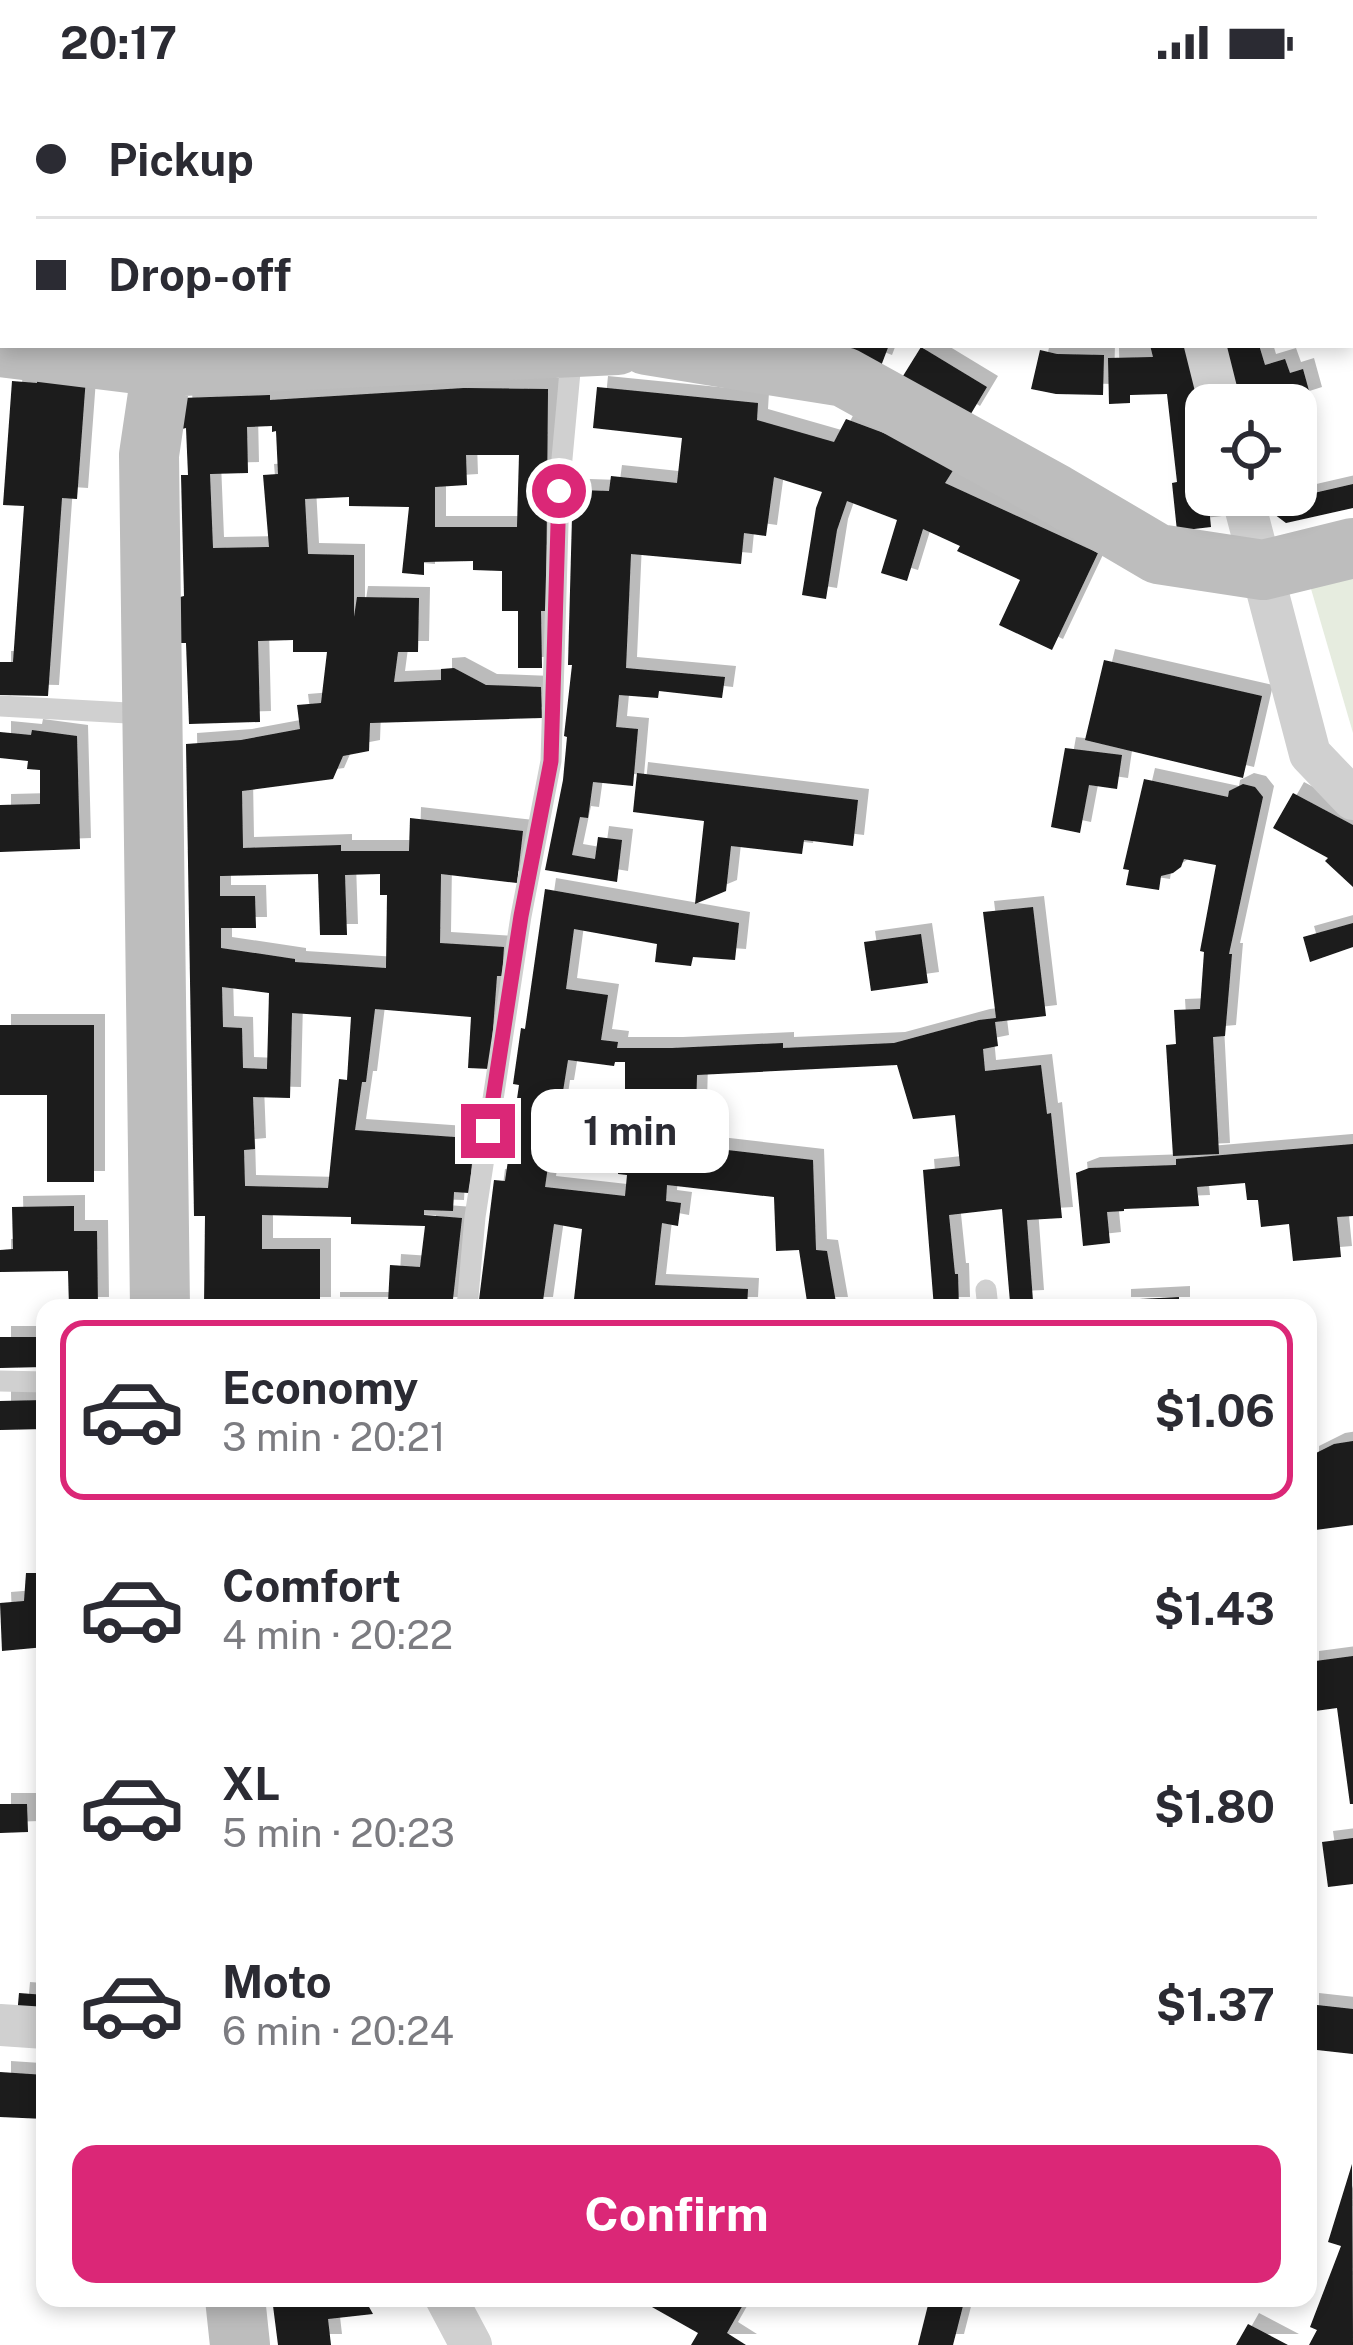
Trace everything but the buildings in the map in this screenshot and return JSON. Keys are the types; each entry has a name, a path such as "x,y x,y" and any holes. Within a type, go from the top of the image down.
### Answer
{"street":[{"path":"18,348 159,356 525,348"},
{"path":"665,348 844,377 1158,554 1262,570 1353,548"},
{"path":"1206,348 1215,384"},
{"path":"159,356 149,455 160,1299"},
{"path":"1248,516 1310,754 1353,799"},
{"path":"0,2026 36,2028"},
{"path":"236,2307 240,2345"},
{"path":"451,2307 471,2345"}],"lane":[{"path":"467,1299 521,916 551,761 559,491 571,348"},
{"path":"0,706 152,714"},
{"path":"0,1381 36,1382"}],"shaded area":[{"path":"1353,575 1353,733 1309,582"}],"route":[{"path":"488,1131 551,761 559,491"}]}
